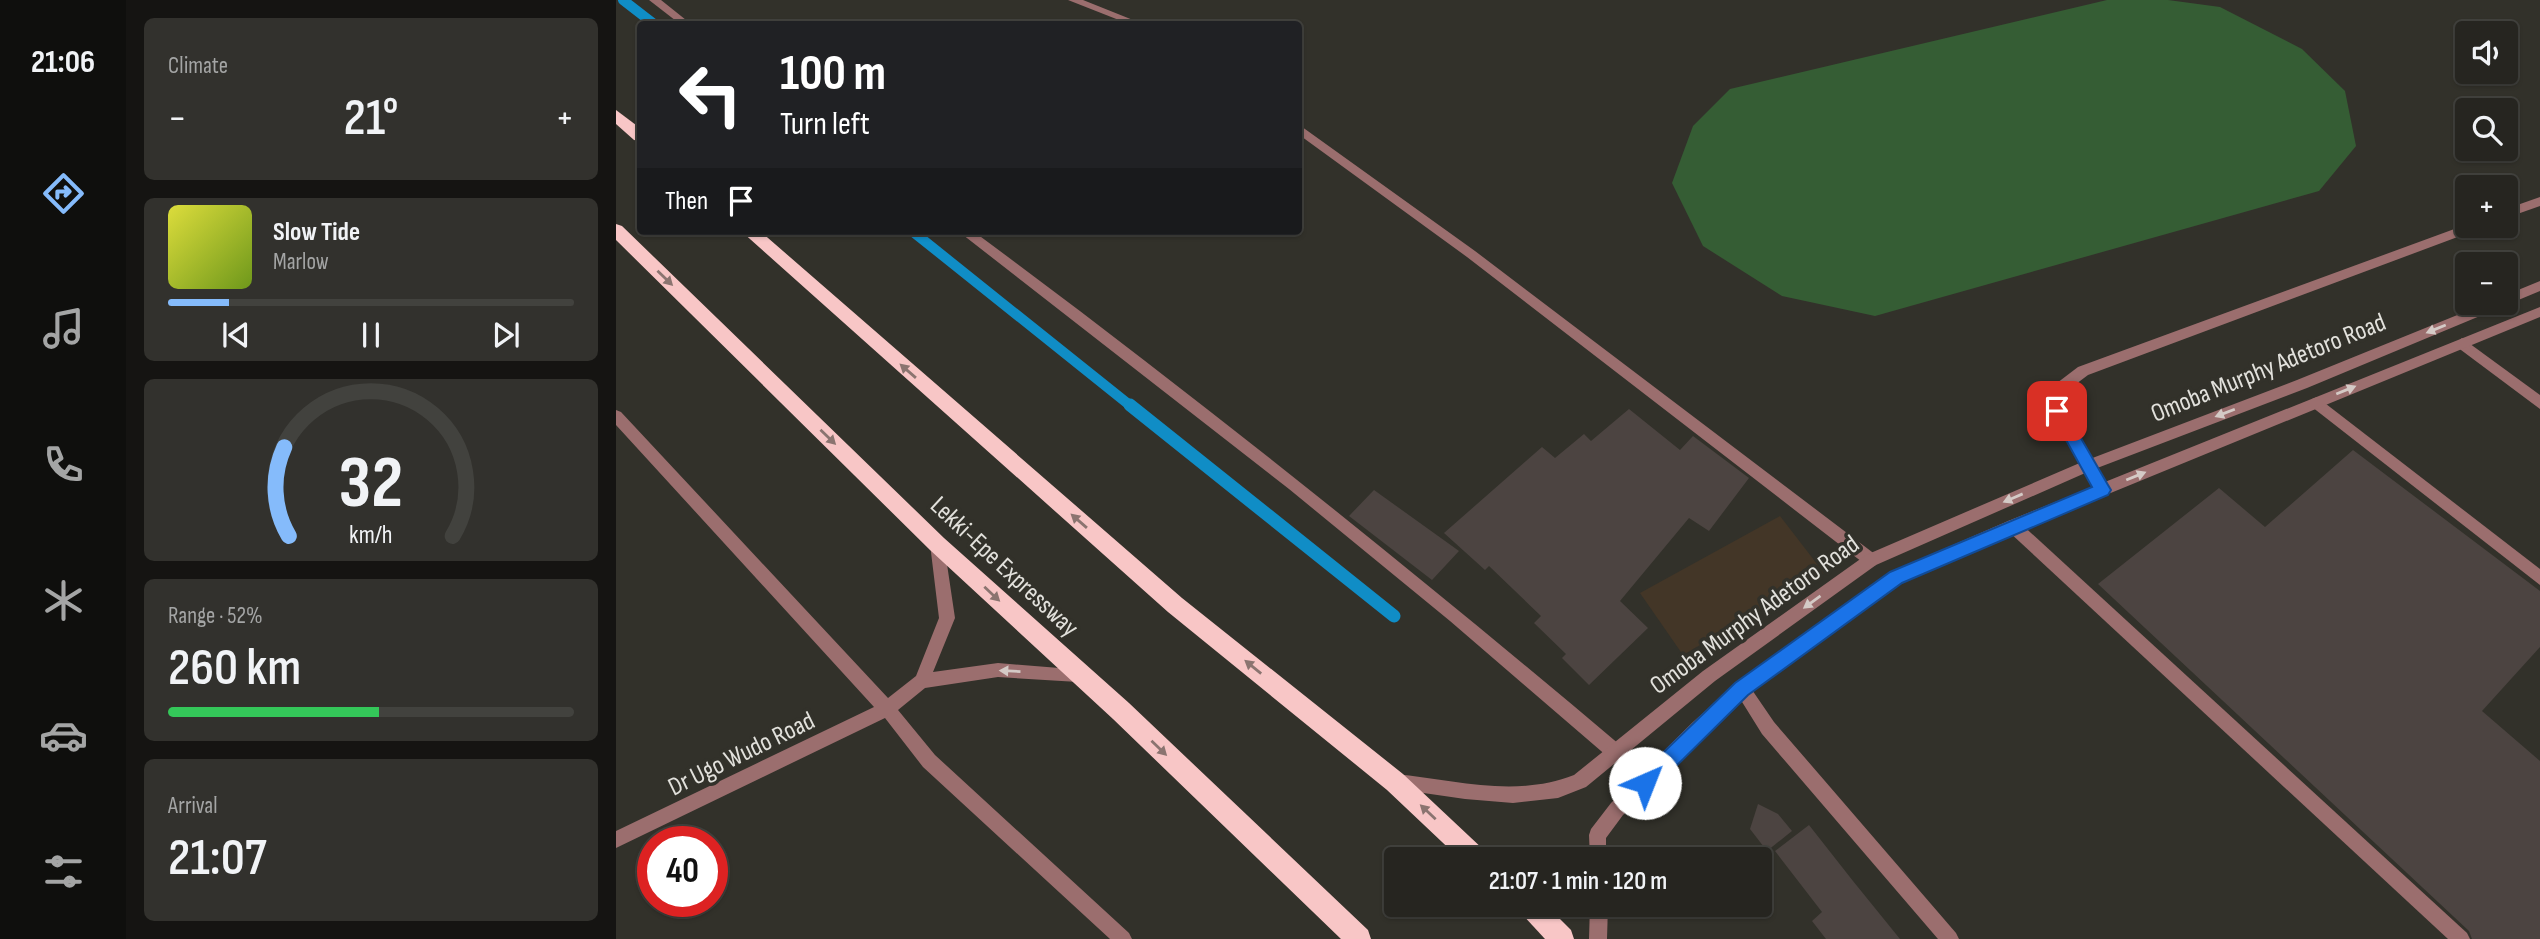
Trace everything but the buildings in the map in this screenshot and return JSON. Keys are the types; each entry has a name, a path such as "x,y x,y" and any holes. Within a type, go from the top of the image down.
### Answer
{"highway":[{"path":"616,115 637,133"},
{"name":"Lekki-Epe Expressway","path":"616,230 937,544 1078,675 1121,711 1359,939"},
{"path":"753,235 1175,605 1395,782 1464,847"},
{"path":"1541,917 1562,939"}],"street":[{"path":"654,0 682,21"},
{"path":"1073,0 1130,21"},
{"path":"1302,131 1471,254 1871,560"},
{"path":"2518,209 2540,201"},
{"path":"2103,490 2057,411 2062,387 2083,371 2455,233"},
{"path":"969,235 1282,475 1464,621 1614,751"},
{"path":"2518,295 2540,286"},
{"name":"Omoba Murphy Adetoro Road","path":"1598,847 1597,835 1617,809 1742,689 1896,578 2013,526 2540,313"},
{"name":"Omoba Murphy Adetoro Road","path":"1395,782 1502,794 1563,790 1580,781 1709,676 1871,560 2087,466 2302,384 2470,315"},
{"path":"2462,343 2540,403"},
{"path":"2317,402 2540,578"},
{"path":"616,416 887,709 929,761 1122,939"},
{"path":"2013,526 2461,939"},
{"path":"937,544 947,618 922,681 998,670 1078,675"},
{"name":"Dr Ugo Wudo Road","path":"616,840 887,709 922,681"},
{"path":"1742,689 1768,728 1950,939"},
{"path":"1598,939 1599,917"}],"shaded area":[{"path":"1780,516 1824,573 1683,655 1640,593"}],"green space":[{"path":"2107,0 2168,0 2220,7 2302,49 2345,91 2356,146 2319,191 1875,316 1782,296 1703,246 1672,183 1693,126 1730,89"}],"waterway":[{"path":"623,0 650,21"},
{"path":"917,235 1132,407"},
{"path":"1130,405 1394,616"}],"route":[{"path":"1645,783 1742,689 1896,578 2103,490 2057,411"}]}
